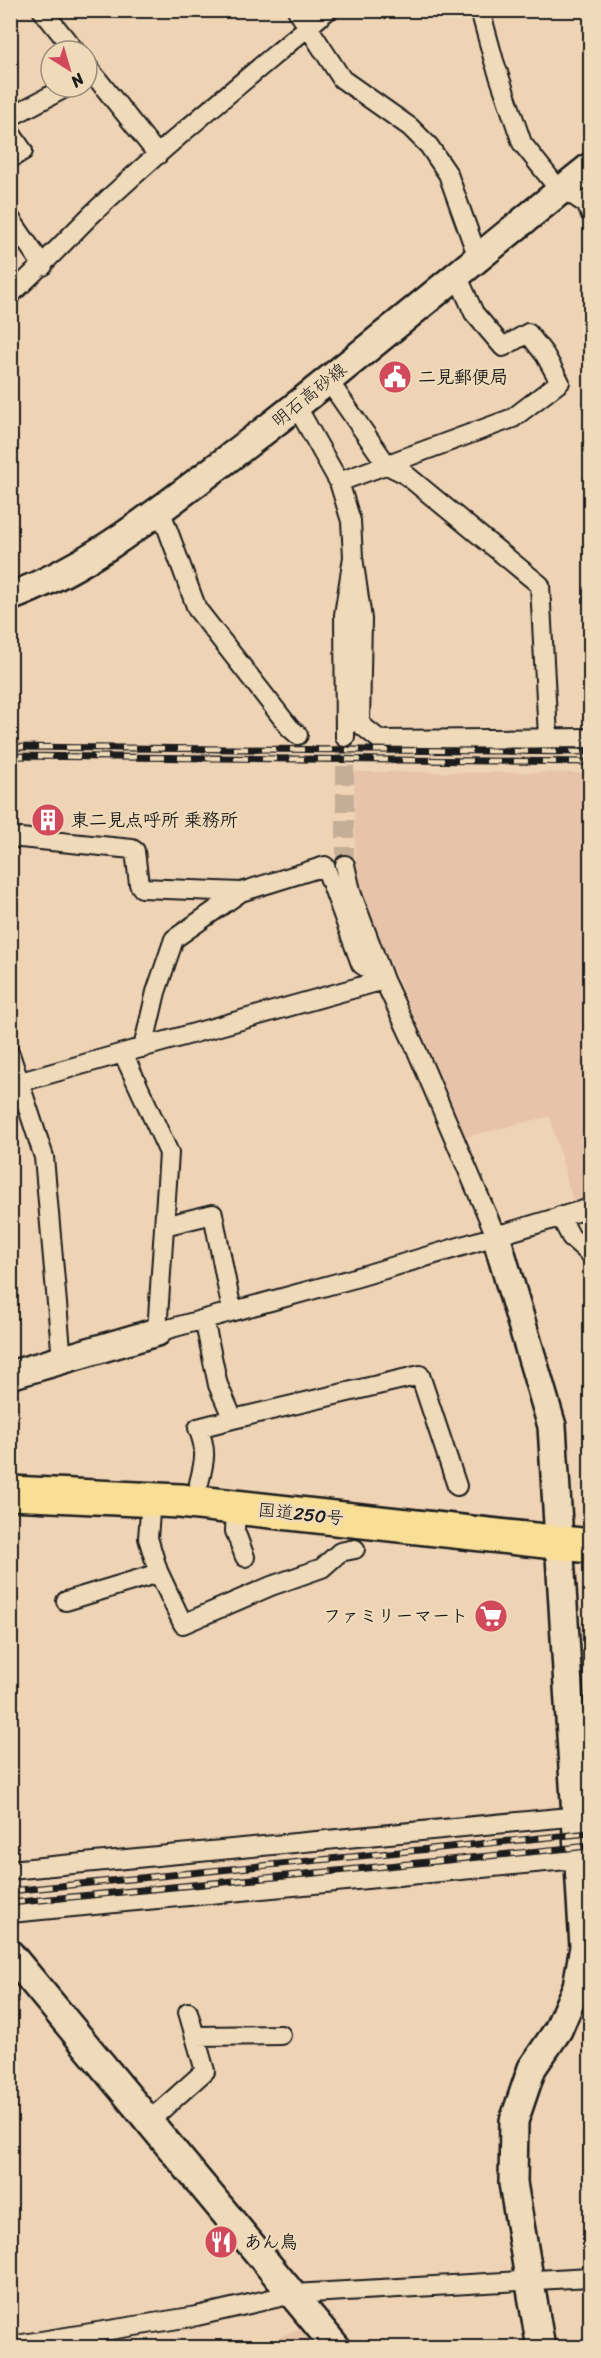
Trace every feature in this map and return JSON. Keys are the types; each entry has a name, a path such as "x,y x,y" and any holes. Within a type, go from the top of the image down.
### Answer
{"highway":[{"name":"国道250号","path":"10,1472 199,1483 569,1536"},
{"name":"国道250号","path":"10,1492 151,1500 569,1536 591,1524"}],"street":[{"path":"42,10 65,39"},
{"path":"297,10 342,79 410,127 429,146 448,174 478,258"},
{"path":"10,295 43,266 92,214 328,10"},
{"path":"480,10 494,61 522,143 553,182 586,204 591,213"},
{"path":"99,84 158,155"},
{"path":"10,117 44,99"},
{"path":"10,132 23,151 10,159"},
{"name":"明石高砂線","path":"10,597 41,585 115,544 297,407 591,168"},
{"path":"10,218 43,266"},
{"path":"339,482 513,418 560,382 545,355 528,333 503,347 474,313 457,275"},
{"path":"328,380 387,465 405,474 540,585 548,737"},
{"path":"297,407 339,482 351,521 353,557 362,619 360,724 380,740 591,738"},
{"path":"160,509 197,609 290,728 298,735"},
{"path":"345,737 344,615 353,557"},
{"path":"10,837 132,849 135,851 139,884 142,888 241,892"},
{"path":"345,865 352,895 384,980 414,1044 496,1236 552,1426 569,1536 585,1858 584,1947 577,1986 558,2030 532,2068 514,2121 513,2183 541,2348"},
{"path":"143,1048 156,992 174,939 241,892 325,866 361,964 384,980"},
{"path":"15,1083 384,980"},
{"path":"123,1053 169,1153 157,1332"},
{"path":"10,1054 15,1083 44,1157 62,1360"},
{"path":"10,1375 348,1280 591,1208"},
{"path":"164,1226 213,1214 232,1311"},
{"path":"560,1216 571,1237 591,1254"},
{"path":"204,1319 218,1385 234,1419"},
{"path":"199,1483 205,1446 198,1428 420,1376 457,1486"},
{"path":"151,1500 148,1538 159,1573 183,1624 271,1586 322,1568 340,1552 355,1549"},
{"path":"236,1507 235,1531 245,1557"},
{"path":"66,1601 159,1573"},
{"path":"10,1870 583,1816"},
{"path":"10,1913 585,1858"},
{"path":"10,1954 337,2348"},
{"path":"149,2121 206,2071 188,2012"},
{"path":"195,2036 281,2035"},
{"path":"10,2346 197,2316 293,2294 591,2277"}],"shaded area":[{"path":"354,772 590,773 590,1197 573,1202 550,1116 462,1138 425,1040 356,886"},
{"path":"304,2326 323,2348 256,2348"}],"tunnel":[{"path":"345,737 345,865"}],"railway":[{"path":"10,747 590,752"},
{"path":"10,756 590,762"},
{"path":"10,1891 590,1833"},
{"path":"10,1903 590,1846"}],"place":[{"name":"二見郵便局","path":"395,377"},
{"name":"東二見点呼所 乗務所","path":"48,820"},
{"name":"ファミリーマート","path":"491,1616"},
{"name":"あん鳥","path":"221,2242"}]}
